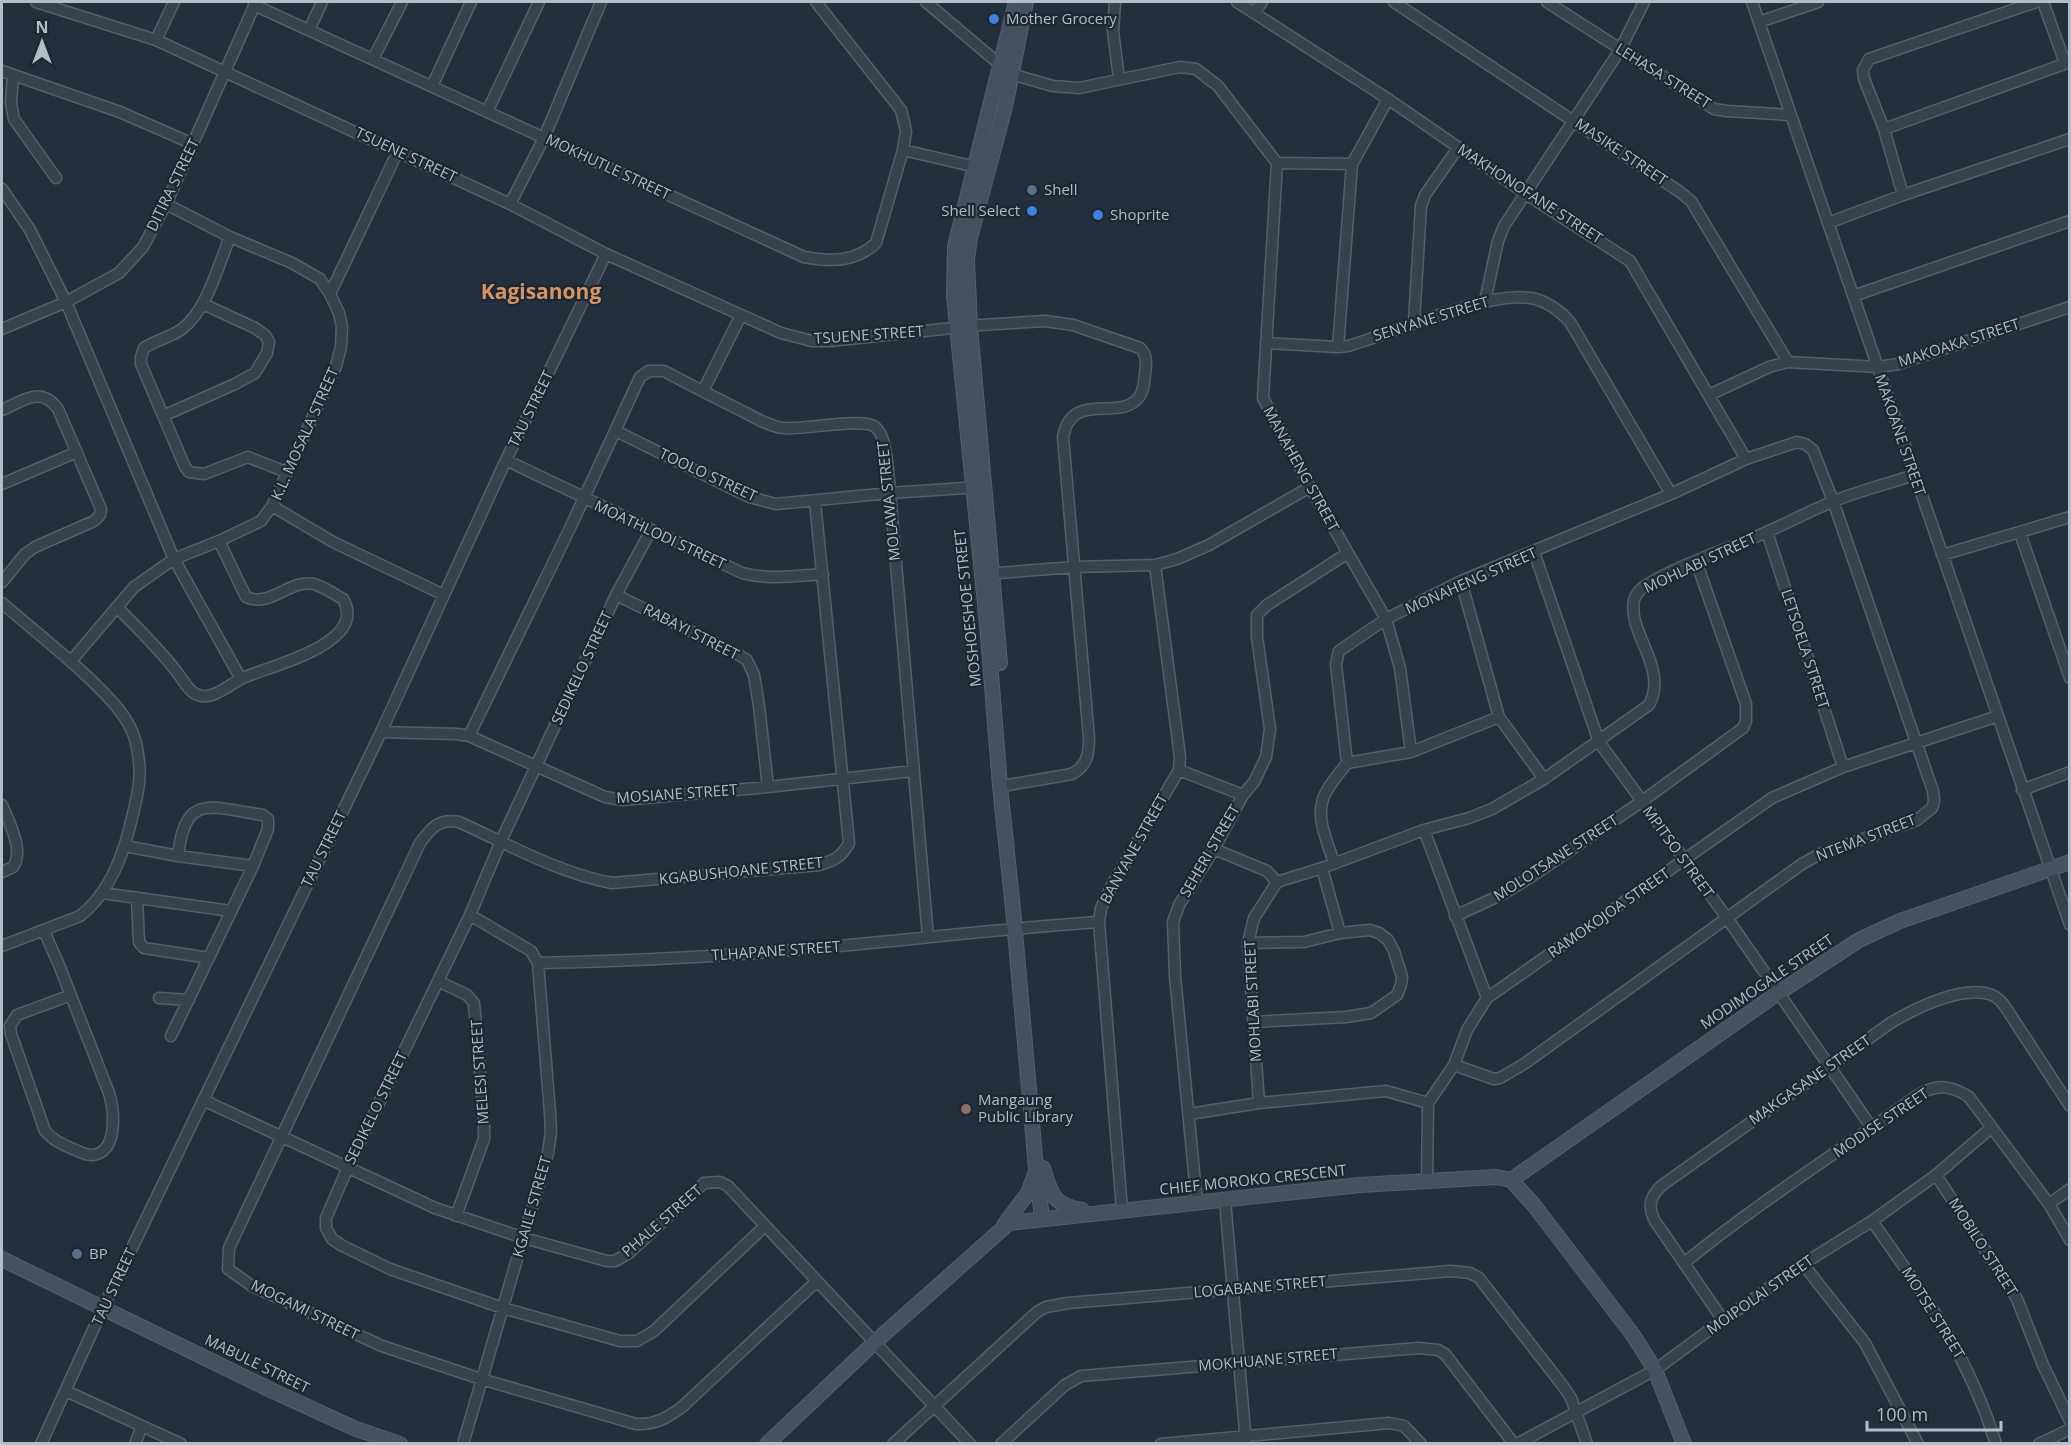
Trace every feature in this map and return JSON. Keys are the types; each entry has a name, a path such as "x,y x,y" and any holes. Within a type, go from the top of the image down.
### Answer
{"street":[{"name":"TSUENE STREET","path":"36,2 67,6 156,40 226,71 510,204 606,254 781,333 812,341 1045,321 1073,326 1128,343 1144,352 1146,365 1143,391 1139,398 1126,406 1085,410 1068,421 1064,429 1089,738 1088,757 1080,770 1072,774 1008,784"},
{"path":"156,40 174,2"},
{"path":"309,30 322,2"},
{"path":"373,59 402,2"},
{"path":"432,86 471,2"},
{"path":"487,112 539,2"},
{"path":"510,204 543,138 601,2"},
{"name":"MOKHUTLE STREET","path":"255,3 309,30 804,257 825,261 856,257 876,243 903,150 906,130 901,110 816,2"},
{"path":"926,2 938,7 1006,70 1053,86 1072,88 1188,67 1202,72 1218,86 1277,163 1352,164"},
{"name":"MOSHOESHOE STREET","path":"1016,2 1006,70 1005,107 955,246 954,296 963,328 1019,927"},
{"name":"MOSHOESHOE STREET","path":"1006,70 1026,2"},
{"path":"1115,2 1113,31 1119,79"},
{"name":"MAKHONOFANE STREET","path":"1237,2 1388,99 1526,194 1630,261 1746,459"},
{"path":"1254,13 1262,2"},
{"name":"MASIKE STREET","path":"1394,2 1691,201 1788,362"},
{"name":"LEHASA STREET","path":"1547,2 1714,108 1727,111 1791,115"},
{"path":"1485,301 1498,241 1504,226 1620,50 1644,2"},
{"name":"MAKOANE STREET","path":"1752,2 2049,869"},
{"path":"1759,22 1818,2"},
{"path":"1903,195 1884,129 1864,79 1863,70 1869,59 2036,2"},
{"path":"1884,129 2067,62 2043,2"},
{"name":"DITIRA STREET","path":"2,329 66,302 119,273 143,247 166,204 255,3"},
{"path":"2,71 120,112 193,144"},
{"path":"13,75 6,112 56,178"},
{"path":"1338,347 1352,164 1388,99"},
{"path":"1828,223 1903,195 2070,139"},
{"path":"1414,322 1421,206 1425,195 1458,148"},
{"path":"903,150 982,168"},
{"path":"330,294 398,152"},
{"name":"MANAHENG STREET","path":"1277,163 1263,398 1310,488 1386,619 1404,688 1410,752"},
{"path":"2,189 30,230 66,302 174,559 241,679"},
{"name":"K.L. MOSALA STREET","path":"71,661 134,588 174,559 261,521 272,506 336,366 341,347 342,327 339,313 320,279 292,263 230,237 166,204"},
{"path":"1853,296 2070,221"},
{"path":"230,237 203,304 181,330 150,344 142,352 141,364 189,472 204,474 248,457 286,472"},
{"name":"TAU STREET","path":"41,1443 103,1308 381,732 506,460 606,254"},
{"name":"SENYANE STREET","path":"1266,343 1338,347 1357,343 1414,322 1485,301 1504,298 1533,299 1546,303 1566,317 1671,494"},
{"path":"164,416 255,373 267,353 269,342 266,335 203,304"},
{"name":"MAKOAKA STREET","path":"1709,395 1769,367 1788,362 1878,367 1898,364 2070,307"},
{"path":"703,392 741,315"},
{"name":"MOLAWA STREET","path":"470,736 640,377 649,371 664,371 755,418 782,428 862,423 875,426 881,434 885,448 890,493 928,937"},
{"path":"2,410 29,398 45,396 52,400 98,500 100,515 94,521 35,547 25,554 2,582"},
{"name":"TOOLO STREET","path":"616,431 749,496 776,504 978,487"},
{"name":"MONAHENG STREET","path":"1347,763 1335,664 1337,656 1345,646 1386,619 1461,581 1671,494 1746,459 1797,442 1813,450"},
{"name":"NTEMA STREET","path":"1454,1065 1500,1078 1534,1057 1802,864 1820,854 1917,820 1932,808 1933,791 1833,501 1813,450"},
{"path":"2,484 77,452"},
{"name":"MOATHLODI STREET","path":"506,460 742,573 753,576 782,577 823,574"},
{"name":"MOHLABI STREET","path":"1259,1103 1248,943 1254,918 1277,882 1322,868 1424,830 1469,818 1492,809 1544,779 1649,705 1654,695 1653,671 1634,615 1634,601 1637,592 1696,561 1767,532 1833,501 1914,475"},
{"path":"987,574 1075,567 1155,565 1209,545 1310,488"},
{"name":"KGABUSHOANE STREET","path":"439,822 450,820 459,822 588,879 612,883 819,865 835,861 842,855 849,843 815,502"},
{"path":"272,506 333,542 444,595"},
{"path":"1942,555 2070,518"},
{"name":"SEDIKELO STREET","path":"651,530 616,595 501,841 470,915 348,1167 326,1218 326,1228 332,1239 341,1245 390,1269 503,1308 604,1338 637,1341 654,1331 765,1226"},
{"name":"LETSOELA STREET","path":"1767,532 1843,767"},
{"path":"2020,532 2070,678"},
{"path":"117,607 170,662 192,692 202,696 216,694 241,679 327,644 340,633 346,621 347,609 343,599 314,585 302,585 257,601 246,597 219,541"},
{"name":"MPITSO STREET","path":"1534,552 1599,742 1727,918 1872,1128"},
{"name":"SEHERI STREET","path":"1197,1203 1175,976 1173,922 1179,905 1214,849 1243,795 1254,782 1262,767 1269,743 1270,729 1257,615 1267,605 1348,553"},
{"name":"MOLOTSANE STREET","path":"1455,916 1503,894 1529,878 1641,802 1743,728 1746,721 1746,704 1696,561"},
{"path":"1155,565 1180,757 1179,770 1243,795"},
{"name":"MOSHOESHOE STREET","path":"987,574 997,623 1019,927 1044,1217"},
{"path":"1461,581 1499,717 1544,779"},
{"name":"RABAYI STREET","path":"616,595 747,660 754,675 758,696 768,787"},
{"path":"2,603 71,661 112,701 130,727 139,763 137,797 125,846 102,894 80,916 2,946"},
{"name":"RAMOKOJOA STREET","path":"1454,1065 1467,1030 1487,998 1772,798 1843,767 1998,716"},
{"path":"1334,863 1322,827 1322,806 1326,792 1347,763 1410,752 1499,717"},
{"name":"MOSIANE STREET","path":"381,732 470,736 605,798 622,800 913,771"},
{"name":"BANYANE STREET","path":"1122,1210 1099,922 1101,908 1112,885 1179,770"},
{"path":"2022,790 2070,772"},
{"path":"2,805 18,856 13,867 2,872"},
{"path":"171,1036 253,866 268,829 267,816 208,808 197,810 187,818 180,836 178,856"},
{"name":"MOGAMI STREET","path":"439,822 431,827 420,843 229,1248 228,1269 252,1286 350,1332 425,1361 636,1424 648,1425 658,1422 682,1407 817,1281"},
{"path":"1424,830 1487,998"},
{"path":"125,846 253,866"},
{"path":"1214,849 1267,871 1277,882"},
{"name":"MODIMOGALE STREET","path":"1510,1180 1778,993 1859,940 1877,931 2070,862"},
{"path":"1322,868 1340,933"},
{"path":"2049,869 2070,925"},
{"path":"102,894 231,911"},
{"path":"137,899 140,942 144,948 209,958"},
{"path":"470,915 531,951 538,963"},
{"name":"TLHAPANE STREET","path":"538,963 653,960 826,947 1019,927 1099,922"},
{"path":"1248,943 1304,942 1340,933 1370,930 1388,940 1394,951 1401,977 1397,995 1371,1013 1346,1017 1253,1022"},
{"path":"44,931 70,994 109,1093 113,1107 112,1135 107,1145 92,1155 62,1145 45,1131 11,1034 10,1026 17,1015 70,994"},
{"name":"KGAILE STREET","path":"463,1443 548,1153 551,1132 538,963"},
{"name":"MELESI STREET","path":"438,981 467,995 474,1003 484,1121 484,1139 456,1216"},
{"name":"MAKGASANE STREET","path":"1723,1320 1652,1215 1650,1207 1653,1195 1660,1186 1892,1022 1915,1009 1956,995 1975,993 1995,996 2004,1005 2070,1106"},
{"path":"159,998 189,1000"},
{"path":"1427,1180 1428,1103 1454,1065"},
{"name":"MODISE STREET","path":"1684,1263 1720,1234 1918,1095 1934,1087 1959,1090 1969,1096 2049,1203 2070,1240"},
{"path":"1189,1114 1259,1103 1386,1090 1428,1103"},
{"name":"PHALE STREET","path":"203,1100 435,1208 585,1256 615,1261 629,1253 704,1183 720,1182 728,1186 970,1443"},
{"name":"MOIPOLAI STREET","path":"1516,1443 1654,1370 1803,1264 1872,1221 1936,1174 1991,1128"},
{"path":"1039,1168 1058,1202 1067,1208 1096,1212"},
{"path":"767,1443 1004,1225 1028,1192 1039,1168"},
{"name":"MOBILO STREET","path":"1936,1174 2017,1299 2043,1365 2070,1421"},
{"name":"CHIEF MOROKO CRESCENT","path":"1004,1225 1014,1221 1044,1217 1360,1185 1496,1177 1510,1180"},
{"path":"1510,1180 1533,1204 1633,1335 1654,1370 1684,1443"},
{"path":"2049,1203 2070,1189"},
{"path":"1225,1200 1245,1440"},
{"name":"MOTSE STREET","path":"1872,1221 1947,1330 1976,1390 1995,1443"},
{"name":"MABULE STREET","path":"2,1259 356,1429 400,1443"},
{"path":"1803,1264 1865,1343 1918,1443"},
{"name":"LOGABANE STREET","path":"893,1443 1037,1312 1046,1307 1068,1303 1451,1271 1470,1273 1479,1278 1563,1386 1587,1443"},
{"name":"MOKHUANE STREET","path":"1001,1443 1073,1379 1088,1375 1419,1348 1438,1350 1453,1363 1516,1443"},
{"path":"66,1391 181,1443"},
{"path":"1161,1443 1245,1440 1286,1433 1396,1423 1404,1426 1421,1443"},
{"path":"135,1443 142,1426"},
{"path":"2038,1443 2070,1429"},
{"path":"1286,1433 1291,1443"}],"place":[{"name":"Mother Grocery","path":"994,19"},
{"name":"Shell","path":"1032,190"},
{"name":"Shell Select","path":"1032,211"},
{"name":"Shoprite","path":"1098,215"},
{"name":"Mangaung Public Library","path":"966,1109"},
{"name":"BP","path":"77,1254"}],"district":[{"name":"Kagisanong","path":"541,292"}]}
